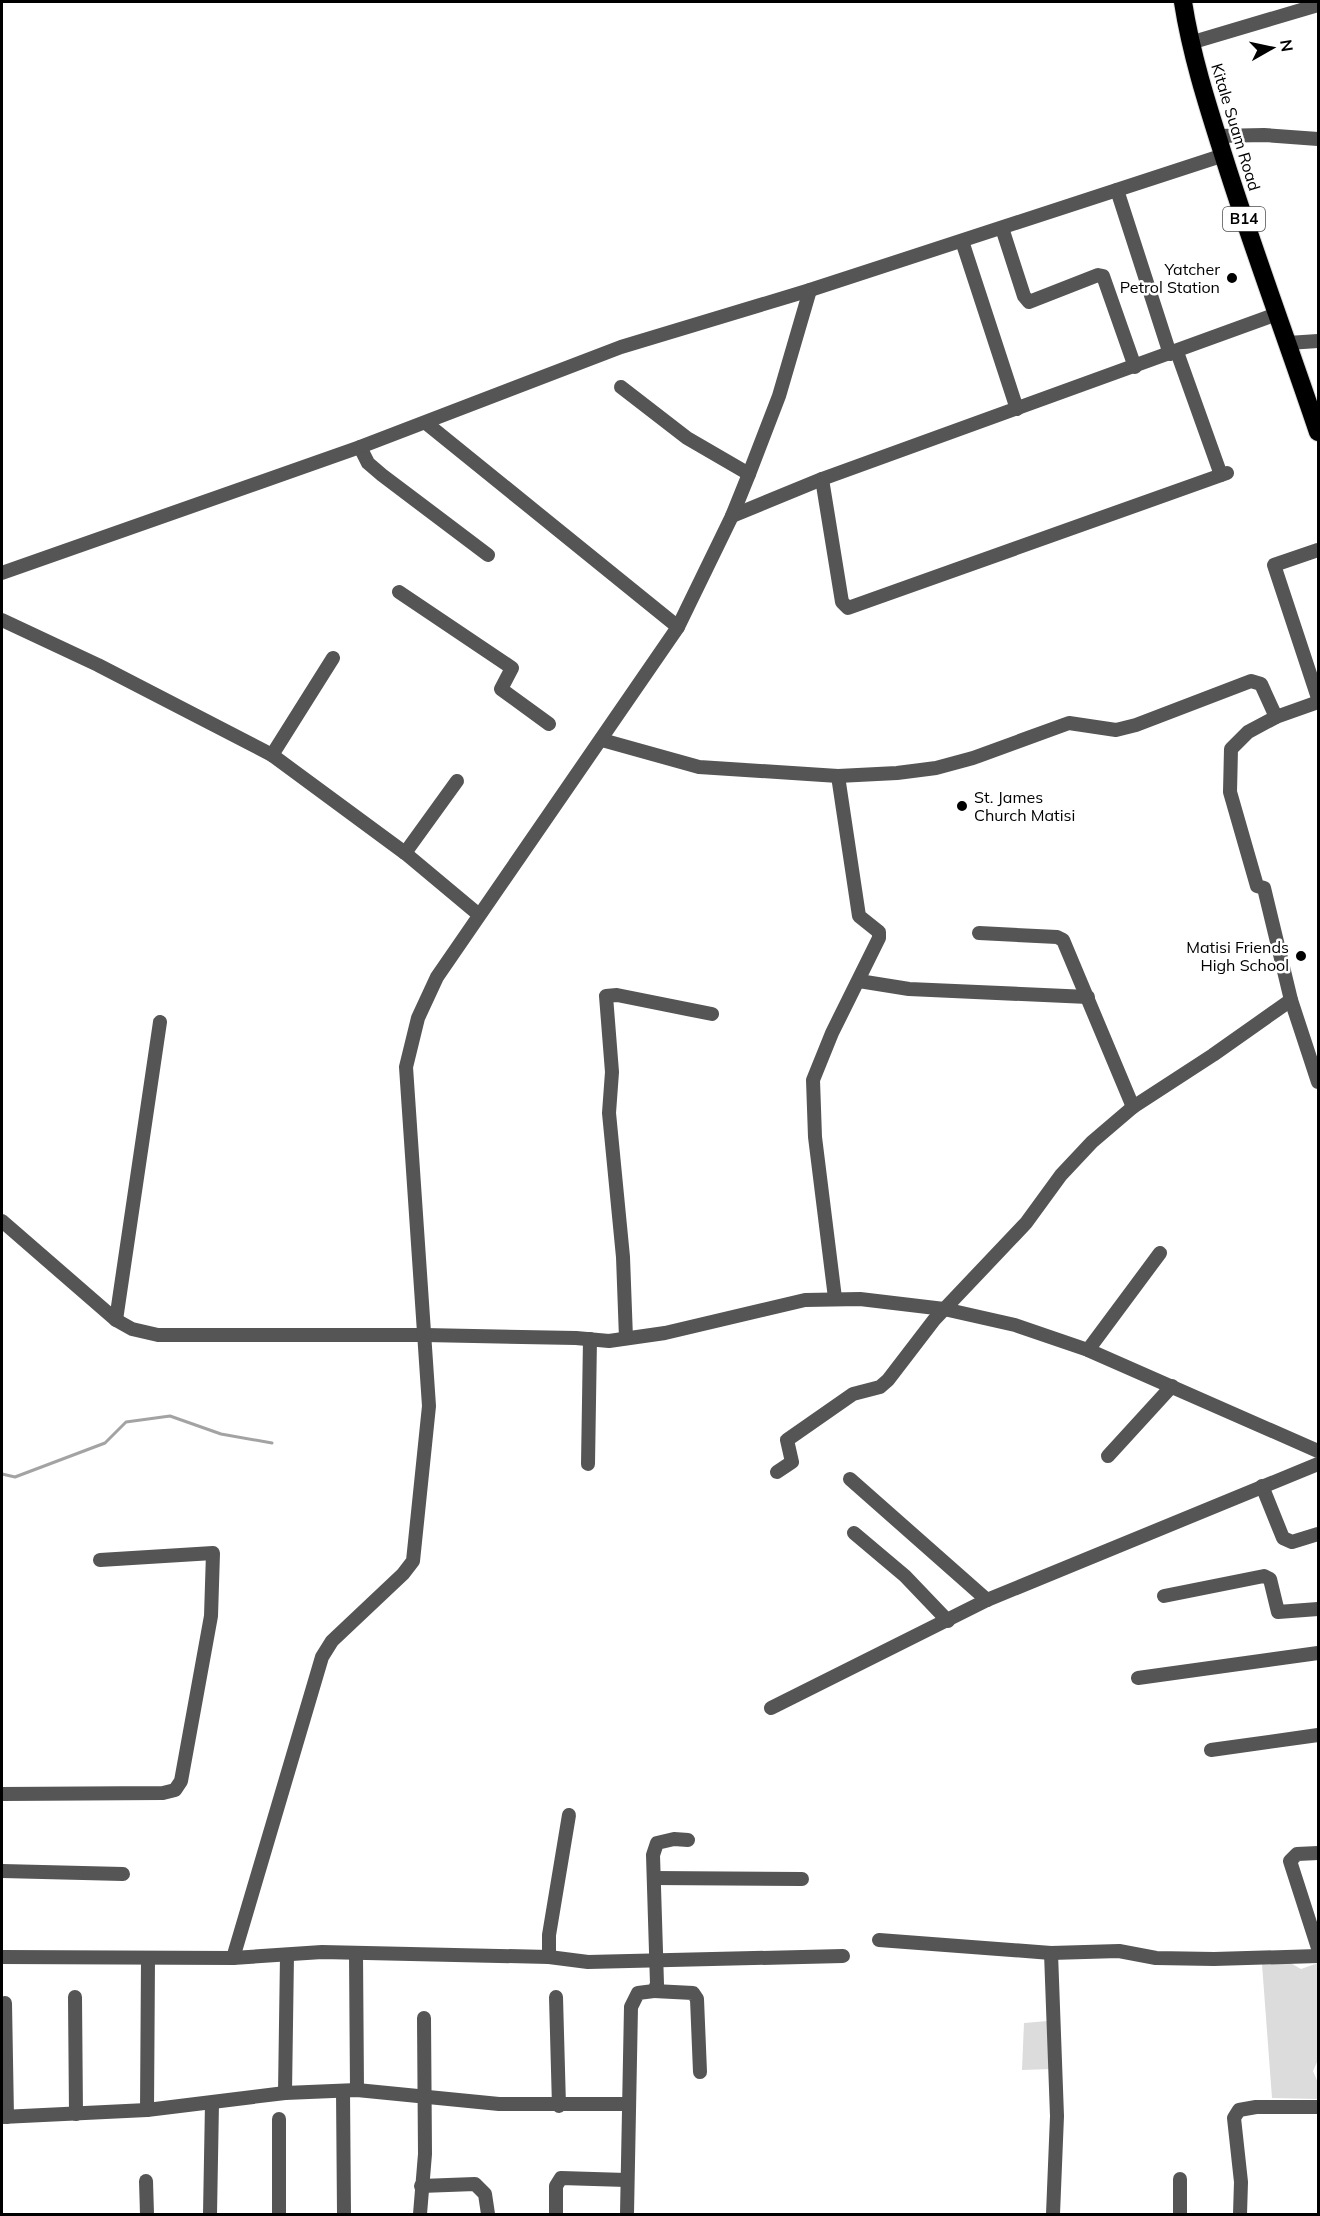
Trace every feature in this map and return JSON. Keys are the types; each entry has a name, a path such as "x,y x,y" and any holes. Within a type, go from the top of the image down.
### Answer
{"highway":[{"name":"Kitale Suam Road","path":"1183,2 1190,43 1217,136 1318,432"}],"street":[{"path":"1190,43 1318,5"},
{"path":"1217,136 1264,135 1318,139"},
{"path":"2,573 426,423 621,347 810,290 1224,155"},
{"path":"822,479 842,602 848,608 1224,474 1173,353 1117,190"},
{"path":"1002,228 1024,296 1029,302 1098,275 1103,276 1136,367"},
{"path":"962,241 1017,409"},
{"path":"233,1958 322,1657 332,1641 403,1574 412,1561 429,1406 406,1067 418,1018 437,977 478,914 602,740 678,627 732,516 749,474 779,396 810,290"},
{"path":"732,516 822,479 1277,314"},
{"path":"1288,343 1318,341"},
{"path":"621,387 687,438 749,474"},
{"path":"426,423 678,627"},
{"path":"360,447 368,463 381,476 488,555"},
{"path":"1318,550 1274,565 1318,698"},
{"path":"399,592 512,669 501,688 549,724"},
{"path":"2,621 98,665 272,755 405,853 478,914"},
{"path":"272,755 333,658"},
{"path":"602,740 699,767 838,776 897,773 936,768 973,758 1069,723 1116,730 1251,681 1261,684 1276,717"},
{"path":"1318,702 1276,717 1248,732 1231,749 1230,792 1257,886 1264,888 1269,904 1291,1000 1318,1082"},
{"path":"835,1298 815,1137 813,1080 832,1033 878,945 879,934 859,916 838,776"},
{"path":"405,853 457,780"},
{"path":"979,933 1058,937 1063,940 1133,1107"},
{"path":"859,981 909,988 1088,998"},
{"path":"626,1338 623,1257 609,1113 612,1072 606,996 617,995 712,1014"},
{"path":"777,1472 792,1462 787,1440 853,1394 880,1387 944,1309 1026,1223 1083,1150 1133,1107 1213,1055 1291,1000"},
{"path":"116,1320 160,1022"},
{"path":"2,1221 116,1320 132,1329 158,1335 425,1335 609,1341 665,1333 805,1300 835,1298 944,1309 1015,1325 1088,1350 1318,1451"},
{"path":"1088,1350 1160,1253"},
{"path":"588,1464 590,1340"},
{"path":"1108,1456 1172,1386"},
{"path":"771,1708 987,1600 1318,1464"},
{"path":"850,1479 987,1600"},
{"path":"1262,1486 1283,1538 1292,1542 1318,1534"},
{"path":"854,1533 905,1576 948,1621"},
{"path":"2,1794 163,1793 175,1790 181,1781 211,1616 213,1553 100,1560"},
{"path":"1164,1596 1264,1576 1270,1579 1278,1612 1318,1609"},
{"path":"1138,1678 1318,1653"},
{"path":"1211,1750 1318,1735"},
{"path":"549,1957 549,1935 569,1815"},
{"path":"654,1991 657,1984 654,1960 653,1855 657,1844 674,1839 688,1840"},
{"path":"1318,1853 1297,1854 1290,1861 1318,1948"},
{"path":"2,1871 123,1874"},
{"path":"654,1878 802,1879"},
{"path":"879,1940 1051,1953 1119,1951 1156,1958 1318,1956"},
{"path":"344,2214 356,1953"},
{"path":"2,1957 148,1959 356,1953 549,1957 588,1962 843,1956"},
{"path":"1051,1953 1057,2116 1053,2214"},
{"path":"285,2093 287,1955"},
{"path":"147,2110 148,1959"},
{"path":"627,2214 631,2007 638,1994 654,1991 693,1993 697,1999 700,2072"},
{"path":"75,1997 76,2114"},
{"path":"556,1997 559,2106"},
{"path":"5,2003 4,2117 147,2110 285,2093 350,2091 424,2095 499,2104 559,2106 628,2104"},
{"path":"420,2214 424,2170 424,2018"},
{"path":"210,2214 212,2103"},
{"path":"1240,2214 1241,2182 1234,2118 1239,2110 1256,2107 1318,2107"},
{"path":"279,2119 279,2214"},
{"path":"556,2214 556,2186 561,2178 626,2180"},
{"path":"1180,2179 1180,2214"},
{"path":"146,2181 147,2214"},
{"path":"421,2186 475,2184 485,2194 488,2214"}],"shaded area":[{"path":"1287,1961 1301,1969 1318,1963 1318,2060 1313,2071 1318,2083 1318,2099 1272,2098 1262,1964"},
{"path":"1048,2021 1051,2069 1022,2070 1024,2023"}],"waterway":[{"path":"2,1474 15,1477 105,1443 126,1422 170,1416 221,1434 272,1443"}],"place":[{"name":"Yatcher Petrol Station","path":"1232,278"},
{"name":"St. James Church Matisi","path":"962,806"},
{"name":"Matisi Friends High School","path":"1301,956"}]}
